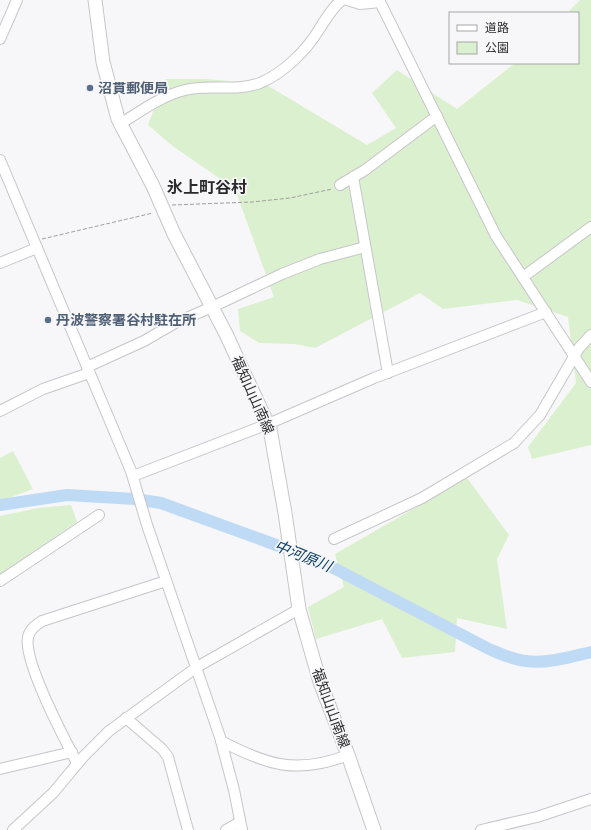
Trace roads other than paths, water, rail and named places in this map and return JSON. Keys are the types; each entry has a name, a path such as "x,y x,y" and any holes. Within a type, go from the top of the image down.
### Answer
{"main road":[{"name":"福知山山南線","path":"95,0 103,62 120,124 163,208 174,234 212,308 268,424 277,461 299,609 320,682 348,755 374,830"}],"street":[{"path":"0,39 17,0"},
{"path":"120,124 158,100 184,90 245,86 260,83 282,70 306,46 332,8 342,0"},
{"path":"348,0 360,4 379,1 496,236 591,382"},
{"path":"340,185 437,116"},
{"path":"0,160 134,480 144,516 197,667 221,741 234,790 241,826 226,830"},
{"path":"353,177 388,373"},
{"path":"523,277 591,227"},
{"path":"0,263 35,245"},
{"path":"0,411 43,389 88,370 175,323 212,308 301,266 365,247"},
{"path":"134,480 388,373 546,312"},
{"path":"334,539 422,498 514,443 540,415 574,357 591,334"},
{"path":"0,581 99,515"},
{"path":"78,763 36,676 28,643 28,636 33,627 42,621 166,581"},
{"path":"13,830 53,793 78,763 109,730 197,667 299,609"},
{"path":"126,718 162,749 168,757 188,830"},
{"path":"221,741 264,761 284,766 295,767 326,762 348,755"},
{"path":"0,769 72,752"},
{"path":"481,830 537,817 591,799"}],"waterway":[{"name":"中河原川","path":"0,505 67,495 135,499 161,503 320,561 489,649 507,656 521,660 542,662 558,660 591,652"}],"place":[{"name":"沼貫郵便局","path":"90,88"},
{"name":"丹波警察署谷村駐在所","path":"48,320"}],"district":[{"name":"氷上町谷村","path":"207,187"}]}
